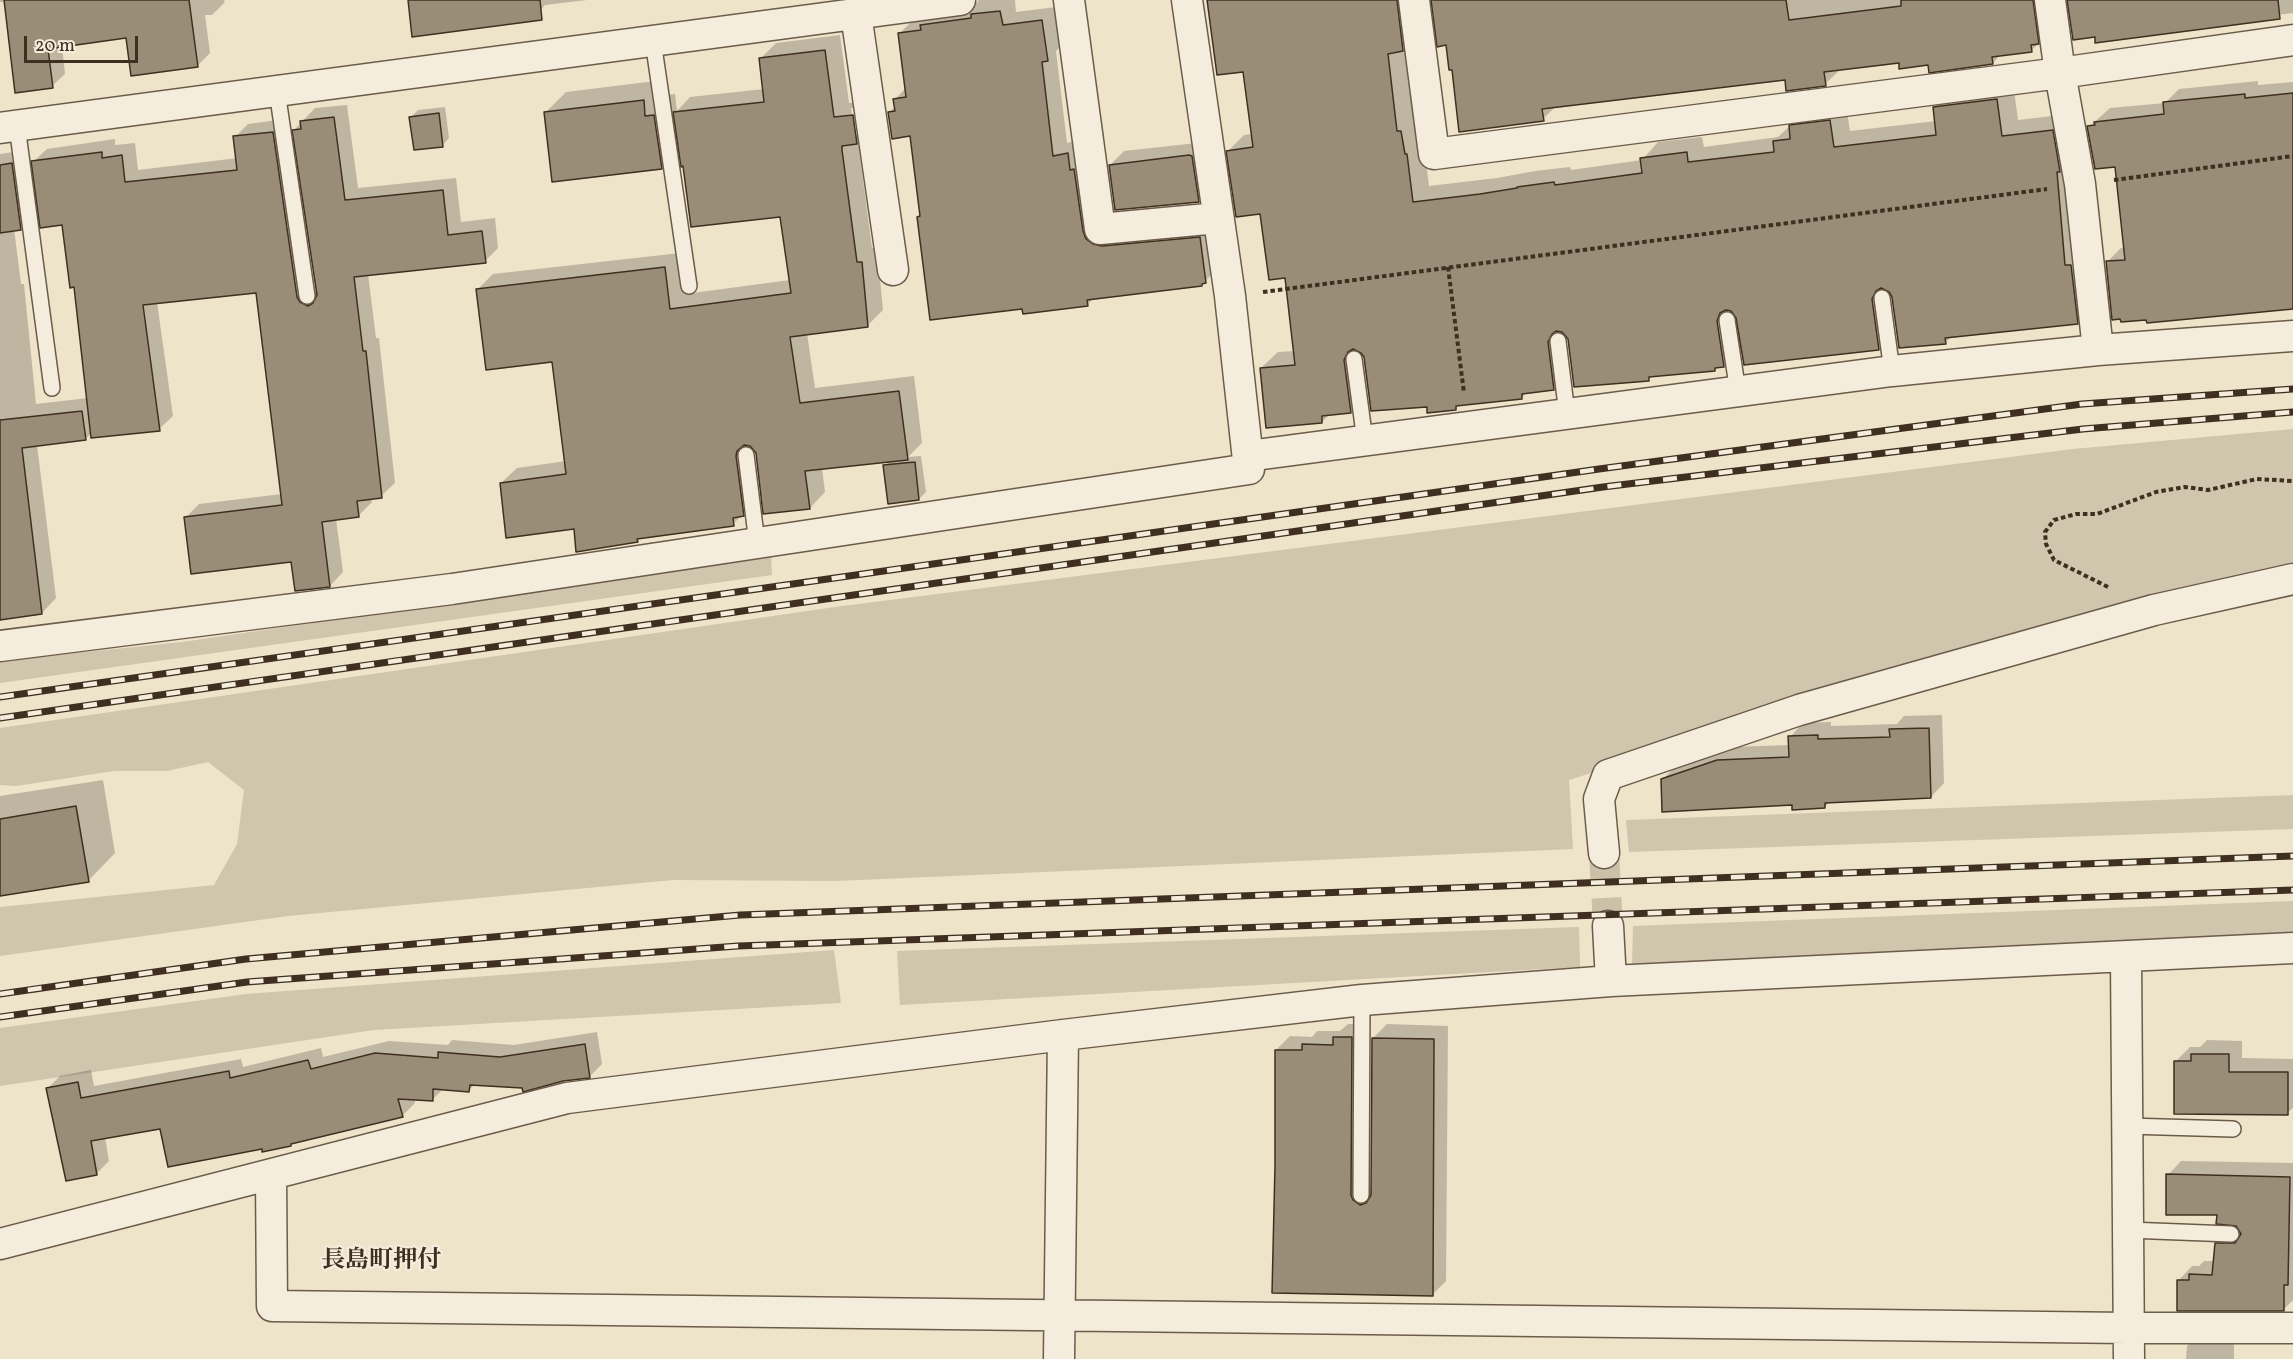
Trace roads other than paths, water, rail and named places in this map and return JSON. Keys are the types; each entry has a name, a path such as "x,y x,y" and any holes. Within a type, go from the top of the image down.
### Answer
{"street":[{"path":"8,127 960,0"},
{"path":"1069,0 1100,229 1218,218"},
{"path":"0,646 452,589 1249,469 1230,296 1187,0"},
{"path":"1414,0 1434,154 2060,73 2293,40"},
{"path":"2050,0 2060,73 2080,184 2098,351"},
{"path":"856,14 893,270"},
{"path":"1248,456 1892,371 2098,351 2293,336"},
{"path":"1604,853 1599,799 1608,775 1799,710 2154,610 2293,579"},
{"path":"1608,926 1611,981"},
{"path":"0,1244 567,1098 1063,1035 1362,1000 1611,981 2293,948"},
{"path":"2126,957 2128,1359"},
{"path":"1059,1359 1063,1035"},
{"path":"271,1175 272,1306 2293,1328"}],"lane":[{"path":"653,41 689,286"},
{"path":"278,91 307,296"},
{"path":"8,127 52,388"},
{"path":"1882,298 1892,371"},
{"path":"1728,320 1738,392"},
{"path":"1558,341 1567,414"},
{"path":"1354,359 1365,441"},
{"path":"746,455 758,543"},
{"path":"1361,1195 1362,1000"},
{"path":"2127,1126 2233,1129"},
{"path":"2128,1230 2231,1234"}],"tunnel":[{"path":"1604,853 1608,926"}],"railway":[{"path":"0,697 1599,469 2082,404 2293,389"},
{"path":"0,718 1603,487 2083,429 2293,412"},
{"path":"0,994 246,959 740,915 2293,856"},
{"path":"0,1017 247,982 738,946 2293,890"}],"district":[{"name":"長島町押付","path":"381,1263"}]}
